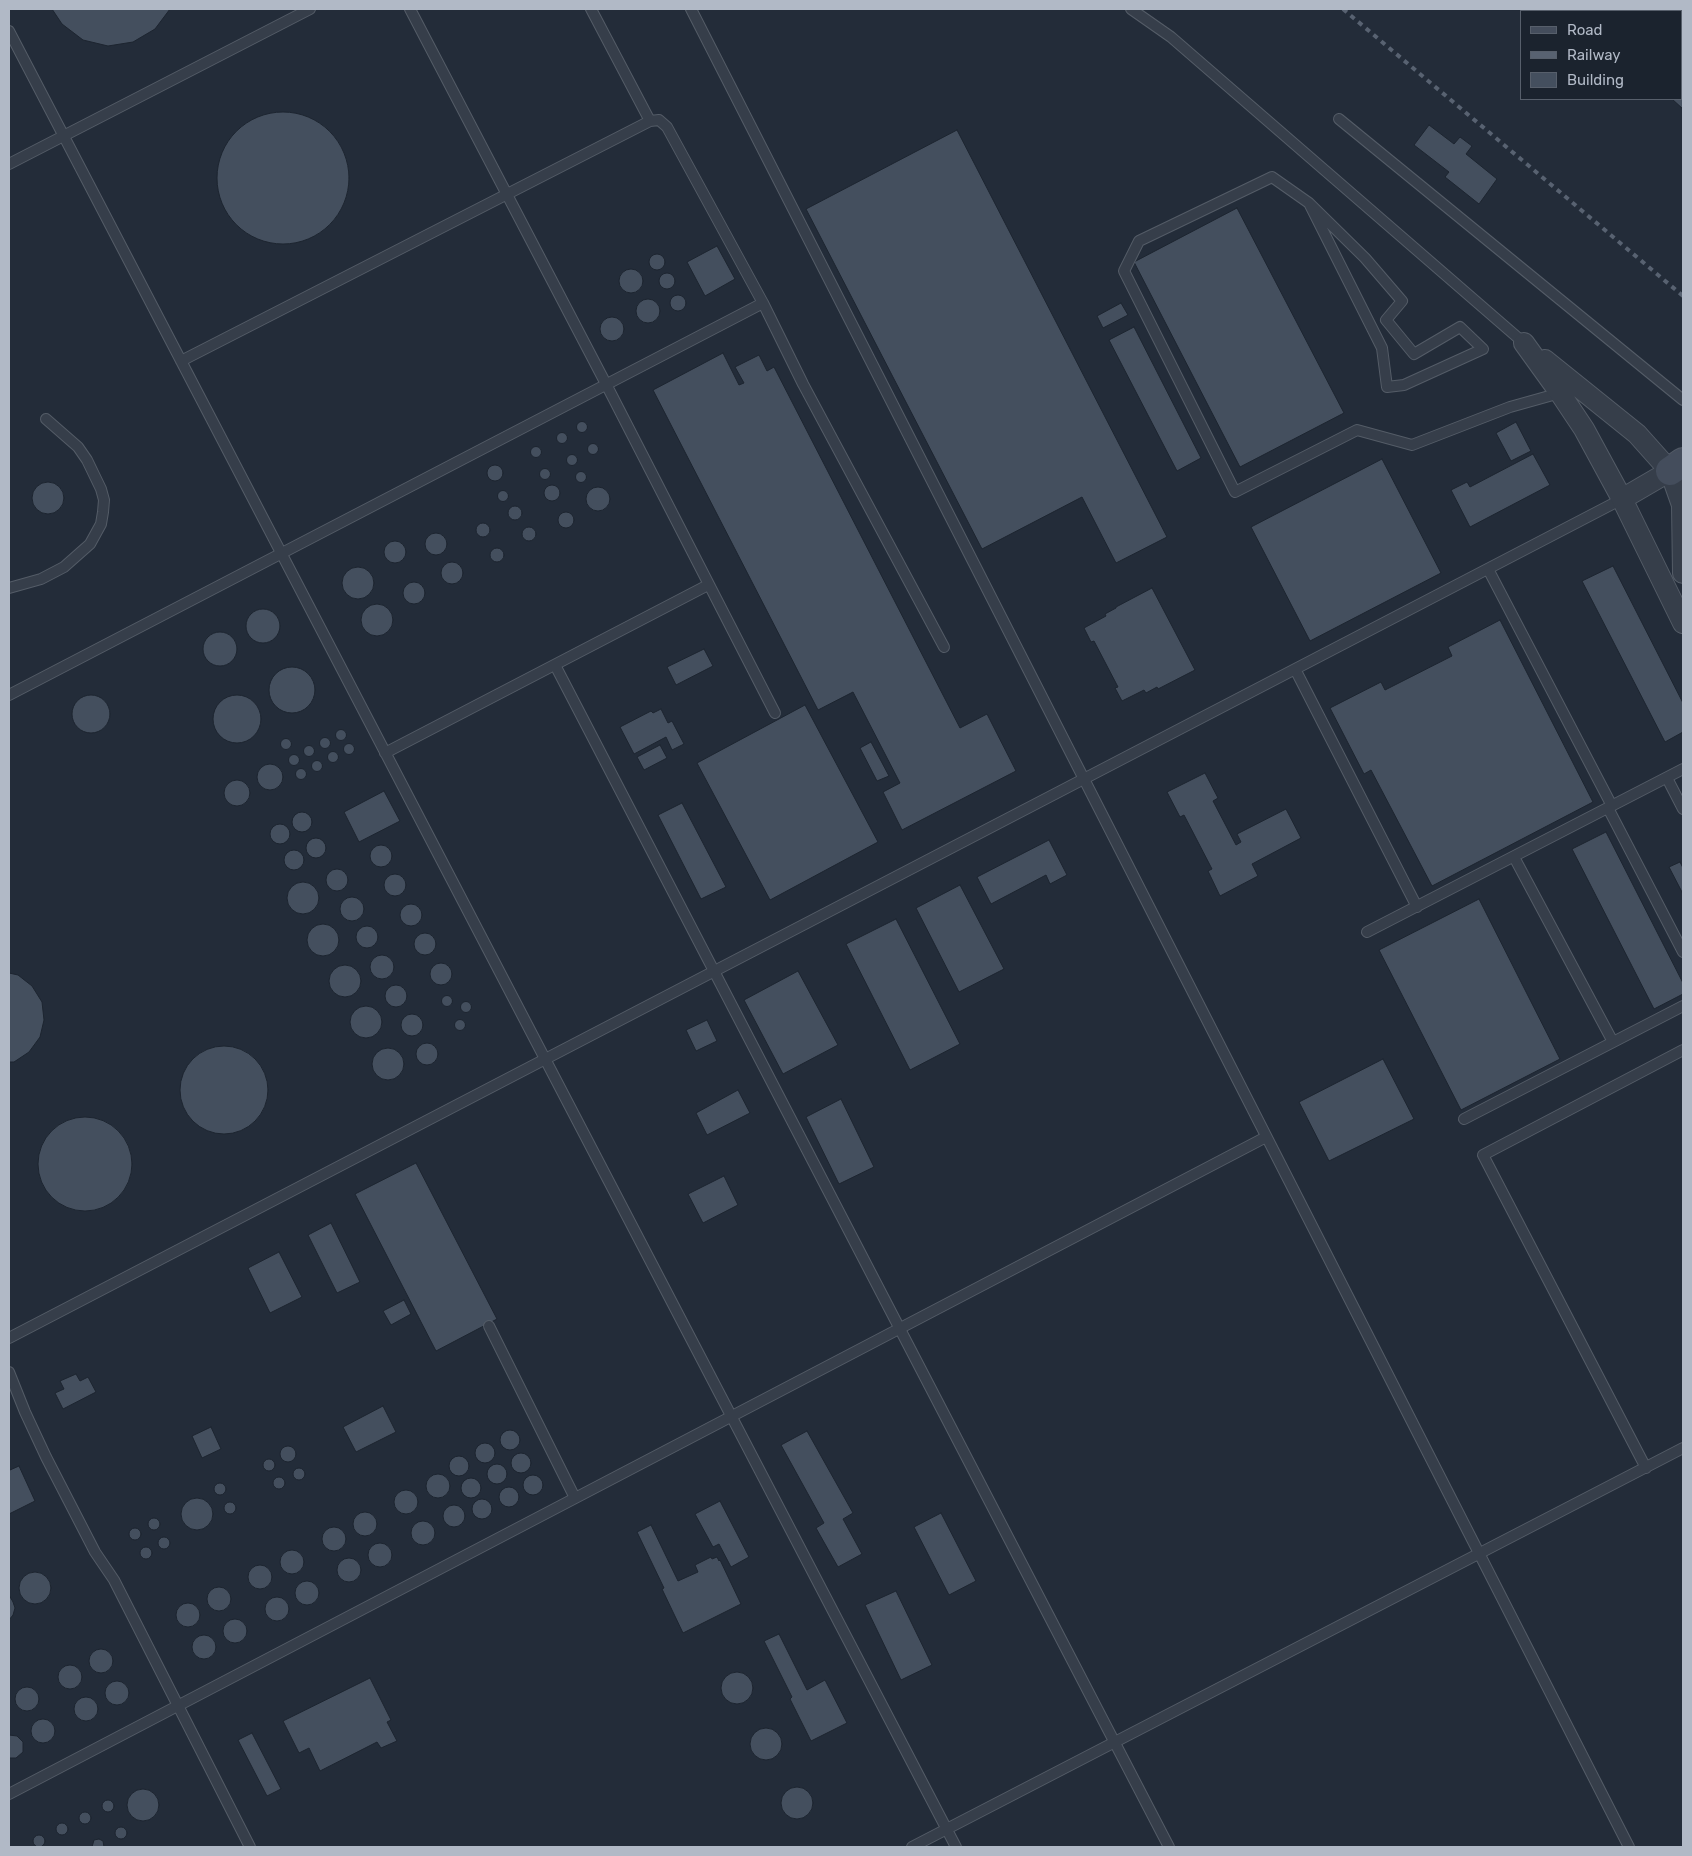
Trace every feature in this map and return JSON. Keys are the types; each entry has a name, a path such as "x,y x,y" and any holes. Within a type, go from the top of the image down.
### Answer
{"street":[{"path":"1524,343 1676,466 1682,505 1683,573"},
{"path":"1524,343 1584,429 1622,499 1683,623"},
{"path":"1560,393 1585,392"},
{"path":"1584,429 1593,419 1610,412"},
{"path":"1622,499 1676,466"}],"lane":[{"path":"9,164 310,9"},
{"path":"410,9 775,713"},
{"path":"591,9 650,121"},
{"path":"691,9 1628,1847"},
{"path":"1131,9 1171,37 1524,343"},
{"path":"9,32 956,1847"},
{"path":"1339,119 1683,400"},
{"path":"181,361 650,121 659,120 667,127 764,303 803,384 944,647"},
{"path":"1309,204 1382,348 1387,387 1404,385 1483,350 1460,327 1414,354 1386,320 1402,301 1365,258 1309,204 1272,177 1140,240 1124,271 1235,492 1357,430 1412,445 1510,407 1560,393"},
{"path":"9,695 764,303"},
{"path":"9,588 41,579 64,567 90,544 101,524 104,512 104,500 101,489 87,460 78,447 46,419"},
{"path":"9,1338 1622,499"},
{"path":"1488,569 1683,952"},
{"path":"385,753 708,585"},
{"path":"555,664 1169,1847"},
{"path":"1296,669 1417,906"},
{"path":"1367,932 1683,769"},
{"path":"1667,778 1683,809"},
{"path":"1514,857 1613,1042"},
{"path":"1464,1119 1683,1006"},
{"path":"1646,1468 1483,1155 1683,1050"},
{"path":"9,1794 1266,1137"},
{"path":"489,1326 575,1498"},
{"path":"9,1372 46,1458 95,1552 114,1580 250,1847"},
{"path":"912,1847 1683,1448"}],"building":[{"path":"52,9 170,9 155,29 133,42 108,46 83,40 62,24"},
{"path":"1683,71 1683,109 1673,100 1682,100"},
{"path":"283,112 308,117 329,132 344,153 349,178 344,203 329,224 308,239 283,244 258,239 237,224 222,203 217,178 222,153 237,132 258,117"},
{"path":"1429,125 1454,144 1460,137 1472,146 1466,154 1497,179 1479,204 1445,177 1449,172 1414,145"},
{"path":"957,130 1167,537 1116,563 1082,497 982,549 806,209"},
{"path":"1237,208 1344,413 1240,467 1134,262"},
{"path":"717,246 735,279 705,296 687,262"},
{"path":"657,254 663,256 665,262 663,268 657,270 651,268 649,262 651,256"},
{"path":"631,269 639,273 643,281 639,289 631,293 623,289 619,281 623,273"},
{"path":"667,273 673,275 675,281 673,287 667,289 661,287 659,281 661,275"},
{"path":"678,295 684,297 686,303 684,309 678,311 672,309 670,303 672,297"},
{"path":"648,299 653,300 659,306 659,316 653,322 648,323 643,322 637,316 636,311 637,306 643,300"},
{"path":"1121,303 1128,315 1103,328 1097,316"},
{"path":"612,317 620,321 624,329 620,337 612,341 604,337 600,329 604,321"},
{"path":"1134,327 1201,458 1177,471 1109,340"},
{"path":"723,353 739,385 744,383 735,367 759,355 767,371 774,367 960,728 987,714 1016,771 902,830 883,792 900,783 853,692 818,710 653,390"},
{"path":"582,421 588,427 582,433 576,427"},
{"path":"1516,422 1531,451 1511,461 1496,433"},
{"path":"562,432 568,438 562,444 556,438"},
{"path":"593,443 599,449 593,455 587,449"},
{"path":"536,446 542,452 536,458 530,452"},
{"path":"572,454 578,460 572,466 566,460"},
{"path":"1533,454 1550,485 1470,527 1451,490 1467,482 1470,487"},
{"path":"1382,459 1441,573 1310,641 1251,527"},
{"path":"495,465 503,473 495,481 487,473"},
{"path":"545,468 551,474 545,480 539,474"},
{"path":"581,471 587,477 581,483 575,477"},
{"path":"48,482 54,483 59,487 63,492 63,504 59,509 54,513 48,514 42,513 37,509 33,504 32,498 33,492 37,487 42,483"},
{"path":"552,485 560,493 552,501 544,493"},
{"path":"598,487 603,488 609,494 609,504 603,510 598,511 593,510 587,504 586,499 587,494 593,488"},
{"path":"503,490 509,496 503,502 497,496"},
{"path":"512,506 518,506 522,513 518,520 512,520 508,516 508,510"},
{"path":"566,512 574,520 566,528 558,520"},
{"path":"483,523 488,525 490,530 488,535 483,537 478,535 476,530 478,525"},
{"path":"529,527 534,529 536,534 534,539 529,541 524,539 522,534 524,529"},
{"path":"436,533 444,536 447,544 444,552 436,555 428,552 425,544 428,536"},
{"path":"395,541 403,544 406,552 403,560 395,563 387,560 384,552 387,544"},
{"path":"497,548 502,550 504,555 502,560 497,562 492,560 490,555 492,550"},
{"path":"452,562 460,565 463,573 460,581 452,584 444,581 441,573 444,565"},
{"path":"1613,566 1683,703 1683,732 1665,742 1582,581"},
{"path":"358,567 370,571 374,583 370,595 358,599 346,595 342,583 346,571"},
{"path":"414,582 422,585 425,593 422,601 414,604 406,601 403,593 406,585"},
{"path":"1152,588 1195,670 1158,689 1157,687 1146,693 1144,690 1122,701 1115,688 1118,687 1094,641 1091,642 1084,628 1106,616 1105,614 1116,607"},
{"path":"377,604 389,608 393,620 389,632 377,636 365,632 361,620 365,608"},
{"path":"263,609 275,614 280,626 275,638 263,643 251,638 246,626 251,614"},
{"path":"1500,620 1593,802 1432,886 1371,770 1364,774 1330,708 1381,682 1385,690 1452,656 1448,647"},
{"path":"220,632 227,633 232,637 236,642 236,656 232,661 227,665 220,666 213,665 208,661 204,656 203,649 204,642 208,637 213,633"},
{"path":"704,649 713,666 676,685 667,667"},
{"path":"287,667 297,667 309,673 314,681 314,699 309,707 301,712 287,713 279,710 272,703 269,695 269,685 272,677 279,670"},
{"path":"91,695 105,700 110,714 105,728 91,733 77,728 72,714 77,700"},
{"path":"237,695 246,697 254,702 259,710 261,719 259,728 254,736 246,741 237,743 228,741 220,736 215,728 213,719 215,710 220,702 228,697"},
{"path":"805,705 878,842 770,900 697,763"},
{"path":"661,709 668,723 672,721 684,744 672,750 666,737 634,754 620,727 651,711 653,713"},
{"path":"341,729 347,735 341,741 335,735"},
{"path":"325,737 331,743 325,749 319,743"},
{"path":"286,738 292,744 286,750 280,744"},
{"path":"871,742 889,776 877,781 860,748"},
{"path":"349,743 355,749 349,755 343,749"},
{"path":"309,745 315,751 309,757 303,751"},
{"path":"660,745 667,758 644,770 637,757"},
{"path":"333,751 339,757 333,763 327,757"},
{"path":"294,754 300,760 294,766 288,760"},
{"path":"317,760 323,766 317,772 311,766"},
{"path":"270,764 279,768 283,777 279,786 270,790 261,786 257,777 261,768"},
{"path":"301,768 307,774 301,780 295,774"},
{"path":"1205,773 1218,798 1213,801 1236,845 1241,842 1237,834 1286,809 1301,838 1252,864 1258,876 1220,896 1208,871 1212,869 1184,815 1180,817 1167,792"},
{"path":"237,780 246,784 250,793 246,802 237,806 228,802 224,793 228,784"},
{"path":"384,791 400,821 359,842 344,812"},
{"path":"682,803 726,887 701,899 658,815"},
{"path":"302,812 309,815 312,822 309,829 302,832 295,829 292,822 295,815"},
{"path":"280,824 287,827 290,834 287,841 280,844 273,841 270,834 273,827"},
{"path":"1606,832 1683,983 1683,994 1654,1009 1572,849"},
{"path":"316,838 323,841 326,848 323,855 316,858 309,855 306,848 309,841"},
{"path":"1049,840 1067,875 1050,884 1046,875 991,904 977,877"},
{"path":"381,845 389,848 392,856 389,864 381,867 373,864 370,856 373,848"},
{"path":"294,850 301,853 304,860 301,867 294,870 287,867 284,860 287,853"},
{"path":"1680,862 1683,868 1683,894 1669,867"},
{"path":"337,869 347,876 348,880 341,890 337,891 327,884 326,880 333,870"},
{"path":"395,874 403,877 406,885 403,893 395,896 387,893 384,885 387,877"},
{"path":"303,882 309,883 314,887 318,892 318,904 314,909 309,913 303,914 297,913 292,909 288,904 287,898 288,892 292,887 297,883"},
{"path":"960,885 1004,969 959,992 916,908"},
{"path":"352,897 360,901 364,909 360,917 352,921 344,917 340,909 344,901"},
{"path":"1479,899 1560,1059 1461,1110 1379,950"},
{"path":"411,904 419,907 422,915 419,923 411,926 403,923 400,915 403,907"},
{"path":"896,919 960,1044 910,1070 846,944"},
{"path":"323,924 329,925 334,929 338,934 338,946 334,951 329,955 323,956 317,955 312,951 308,946 307,940 308,934 312,929 317,925"},
{"path":"367,926 375,929 378,937 375,945 367,948 359,945 356,937 359,929"},
{"path":"425,933 433,936 436,944 433,952 425,955 417,952 414,944 417,936"},
{"path":"382,955 390,959 394,967 390,975 382,979 374,975 370,967 374,959"},
{"path":"441,963 449,966 452,974 449,982 441,985 433,982 430,974 433,966"},
{"path":"345,965 351,966 356,970 360,975 360,987 356,992 351,996 345,997 339,996 334,992 330,987 329,981 330,975 334,970 339,966"},
{"path":"798,971 838,1045 783,1074 744,1000"},
{"path":"9,973 18,975 32,986 42,1002 44,1020 40,1037 29,1052 14,1062 9,1062"},
{"path":"396,985 404,988 407,996 404,1004 396,1007 388,1004 385,996 388,988"},
{"path":"445,996 449,996 452,1001 451,1005 445,1006 442,1003 442,999"},
{"path":"464,1002 468,1002 471,1007 470,1011 464,1012 461,1009 461,1005"},
{"path":"366,1006 372,1007 377,1011 381,1016 381,1028 377,1033 372,1037 366,1038 360,1037 355,1033 351,1028 350,1022 351,1016 355,1011 360,1007"},
{"path":"412,1014 420,1017 423,1025 420,1033 412,1036 404,1033 401,1025 404,1017"},
{"path":"458,1020 462,1020 465,1025 464,1029 458,1030 455,1027 455,1023"},
{"path":"707,1020 717,1041 696,1051 686,1030"},
{"path":"427,1043 435,1046 438,1054 435,1062 427,1065 419,1062 416,1054 419,1046"},
{"path":"224,1046 241,1049 249,1053 261,1065 265,1073 268,1090 265,1107 261,1115 249,1127 241,1131 224,1134 207,1131 199,1127 187,1115 183,1107 180,1090 183,1073 187,1065 199,1053 207,1049"},
{"path":"388,1048 394,1049 399,1053 403,1058 403,1070 399,1075 394,1079 388,1080 382,1079 377,1075 373,1070 372,1064 373,1058 377,1053 382,1049"},
{"path":"1383,1059 1414,1119 1329,1161 1299,1102"},
{"path":"738,1090 750,1113 707,1135 696,1113"},
{"path":"841,1099 874,1167 839,1184 806,1117"},
{"path":"85,1117 103,1120 118,1131 129,1146 132,1164 129,1182 118,1197 103,1208 85,1211 67,1208 52,1197 41,1182 38,1164 41,1146 52,1131 67,1120"},
{"path":"416,1163 497,1319 436,1351 355,1194"},
{"path":"724,1176 738,1205 703,1223 688,1194"},
{"path":"331,1223 360,1282 337,1293 308,1235"},
{"path":"279,1252 302,1297 270,1313 248,1268"},
{"path":"404,1300 411,1314 391,1325 383,1311"},
{"path":"76,1374 80,1381 88,1377 96,1392 63,1409 55,1393 64,1389 60,1381"},
{"path":"383,1406 396,1432 356,1452 343,1427"},
{"path":"211,1427 221,1449 202,1458 192,1436"},
{"path":"510,1430 517,1433 520,1440 517,1447 510,1450 503,1447 500,1440 503,1433"},
{"path":"807,1431 853,1513 843,1519 862,1554 838,1567 816,1528 824,1523 781,1445"},
{"path":"485,1443 492,1446 495,1453 492,1460 485,1463 478,1460 475,1453 478,1446"},
{"path":"285,1446 291,1446 296,1451 294,1460 285,1462 280,1457 280,1451"},
{"path":"521,1453 528,1456 531,1463 528,1470 521,1473 514,1470 511,1463 514,1456"},
{"path":"459,1456 466,1459 469,1466 466,1473 459,1476 452,1473 449,1466 452,1459"},
{"path":"269,1459 275,1465 269,1471 263,1465"},
{"path":"497,1464 504,1467 507,1474 504,1481 497,1484 490,1481 487,1474 490,1467"},
{"path":"19,1466 35,1501 9,1514 9,1467 10,1470"},
{"path":"299,1468 305,1474 299,1480 293,1474"},
{"path":"438,1474 443,1475 449,1481 449,1491 443,1497 438,1498 433,1497 427,1491 426,1486 427,1481 433,1475"},
{"path":"533,1475 540,1478 543,1485 540,1492 533,1495 526,1492 523,1485 526,1478"},
{"path":"279,1477 285,1483 279,1489 273,1483"},
{"path":"471,1478 478,1481 481,1488 478,1495 471,1498 464,1495 461,1488 464,1481"},
{"path":"220,1483 226,1489 220,1495 214,1489"},
{"path":"509,1487 516,1490 519,1497 516,1504 509,1507 502,1504 499,1497 502,1490"},
{"path":"406,1490 411,1491 417,1497 417,1507 411,1513 406,1514 401,1513 395,1507 394,1502 395,1497 401,1491"},
{"path":"197,1498 203,1499 208,1503 212,1508 212,1520 208,1525 203,1529 197,1530 191,1529 186,1525 182,1520 181,1514 182,1508 186,1503 191,1499"},
{"path":"482,1499 489,1502 492,1509 489,1516 482,1519 475,1516 472,1509 475,1502"},
{"path":"720,1501 749,1557 731,1567 719,1544 713,1547 695,1514"},
{"path":"230,1502 236,1508 230,1514 224,1508"},
{"path":"454,1505 462,1508 465,1516 462,1524 454,1527 446,1524 443,1516 446,1508"},
{"path":"365,1512 370,1513 376,1519 376,1529 370,1535 365,1536 360,1535 354,1529 353,1524 354,1519 360,1513"},
{"path":"941,1513 976,1581 949,1595 914,1527"},
{"path":"156,1518 159,1519 159,1529 152,1530 149,1529 148,1522 149,1519"},
{"path":"423,1521 428,1522 434,1528 434,1538 428,1544 423,1545 418,1544 412,1538 411,1533 412,1528 418,1522"},
{"path":"651,1525 678,1581 698,1572 695,1565 711,1557 712,1559 717,1557 741,1604 683,1633 637,1532"},
{"path":"334,1527 339,1528 345,1534 345,1544 339,1550 334,1551 329,1550 323,1544 322,1539 323,1534 329,1528"},
{"path":"137,1528 140,1529 140,1539 133,1540 130,1539 129,1532 130,1529"},
{"path":"166,1537 169,1538 169,1548 162,1549 159,1548 158,1541 159,1538"},
{"path":"380,1543 385,1544 391,1550 391,1560 385,1566 380,1567 375,1566 369,1560 368,1555 369,1550 375,1544"},
{"path":"148,1547 151,1548 151,1558 144,1559 141,1558 140,1551 141,1548"},
{"path":"292,1550 297,1551 303,1557 303,1567 297,1573 292,1574 287,1573 281,1567 280,1562 281,1557 287,1551"},
{"path":"349,1558 354,1559 360,1565 360,1575 354,1581 349,1582 344,1581 338,1575 337,1570 338,1565 344,1559"},
{"path":"260,1565 265,1566 271,1572 271,1582 265,1588 260,1589 255,1588 249,1582 248,1577 249,1572 255,1566"},
{"path":"35,1572 47,1576 51,1588 47,1600 35,1604 23,1600 19,1588 23,1576"},
{"path":"307,1581 312,1582 318,1588 318,1598 312,1604 307,1605 302,1604 296,1598 295,1593 296,1588 302,1582"},
{"path":"219,1587 224,1588 230,1594 230,1604 224,1610 219,1611 214,1610 208,1604 207,1599 208,1594 214,1588"},
{"path":"896,1591 932,1665 901,1680 865,1605"},
{"path":"9,1595 15,1608 9,1620"},
{"path":"277,1597 282,1598 288,1604 288,1614 282,1620 277,1621 272,1620 266,1614 265,1609 266,1604 272,1598"},
{"path":"188,1603 193,1604 199,1610 199,1620 193,1626 188,1627 183,1626 177,1620 176,1615 177,1610 183,1604"},
{"path":"235,1619 240,1620 246,1626 246,1636 240,1642 235,1643 230,1642 224,1636 223,1631 224,1626 230,1620"},
{"path":"779,1634 807,1690 825,1680 847,1723 811,1741 790,1699 792,1697 764,1641"},
{"path":"204,1635 209,1636 215,1642 215,1652 209,1658 204,1659 199,1658 193,1652 192,1647 193,1642 199,1636"},
{"path":"101,1649 106,1650 112,1656 112,1666 106,1672 101,1673 96,1672 90,1666 89,1661 90,1656 96,1650"},
{"path":"70,1665 75,1666 81,1672 81,1682 75,1688 70,1689 65,1688 59,1682 58,1677 59,1672 65,1666"},
{"path":"737,1672 743,1673 748,1677 752,1682 752,1694 748,1699 743,1703 737,1704 731,1703 726,1699 722,1694 721,1688 722,1682 726,1677 731,1673"},
{"path":"370,1678 391,1720 387,1722 397,1741 381,1748 377,1742 320,1771 309,1748 299,1753 283,1721"},
{"path":"117,1681 122,1682 128,1688 128,1698 122,1704 117,1705 112,1704 106,1698 105,1693 106,1688 112,1682"},
{"path":"27,1687 32,1688 38,1694 38,1704 32,1710 27,1711 22,1710 16,1704 15,1699 16,1694 22,1688"},
{"path":"86,1697 91,1698 97,1704 97,1714 91,1720 86,1721 81,1720 75,1714 74,1709 75,1704 81,1698"},
{"path":"43,1719 48,1720 54,1726 54,1736 48,1742 43,1743 38,1742 32,1736 31,1731 32,1726 38,1720"},
{"path":"766,1728 772,1729 777,1733 781,1738 781,1750 777,1755 772,1759 766,1760 760,1759 755,1755 751,1750 750,1744 751,1738 755,1733 760,1729"},
{"path":"252,1733 281,1789 267,1796 238,1740"},
{"path":"9,1735 17,1736 23,1742 23,1752 16,1758 9,1758"},
{"path":"797,1787 803,1788 808,1792 812,1797 812,1809 808,1814 803,1818 797,1819 791,1818 786,1814 782,1809 781,1803 782,1797 786,1792 791,1788"},
{"path":"143,1789 149,1790 154,1794 158,1799 158,1811 154,1816 149,1820 143,1821 137,1820 132,1816 128,1811 127,1805 128,1799 132,1794 137,1790"},
{"path":"106,1800 110,1800 114,1806 110,1812 106,1812 102,1808 102,1804"},
{"path":"83,1812 87,1812 91,1818 87,1824 83,1824 79,1820 79,1816"},
{"path":"60,1823 64,1823 68,1829 64,1835 60,1835 56,1831 56,1827"},
{"path":"119,1827 123,1827 127,1833 123,1839 119,1839 115,1835 115,1831"},
{"path":"37,1835 41,1835 45,1841 41,1847 37,1847 33,1843 33,1839"},
{"path":"99,1839 103,1841 104,1847 92,1847 94,1840"}],"railway":[{"path":"1343,9 1683,296"}]}
